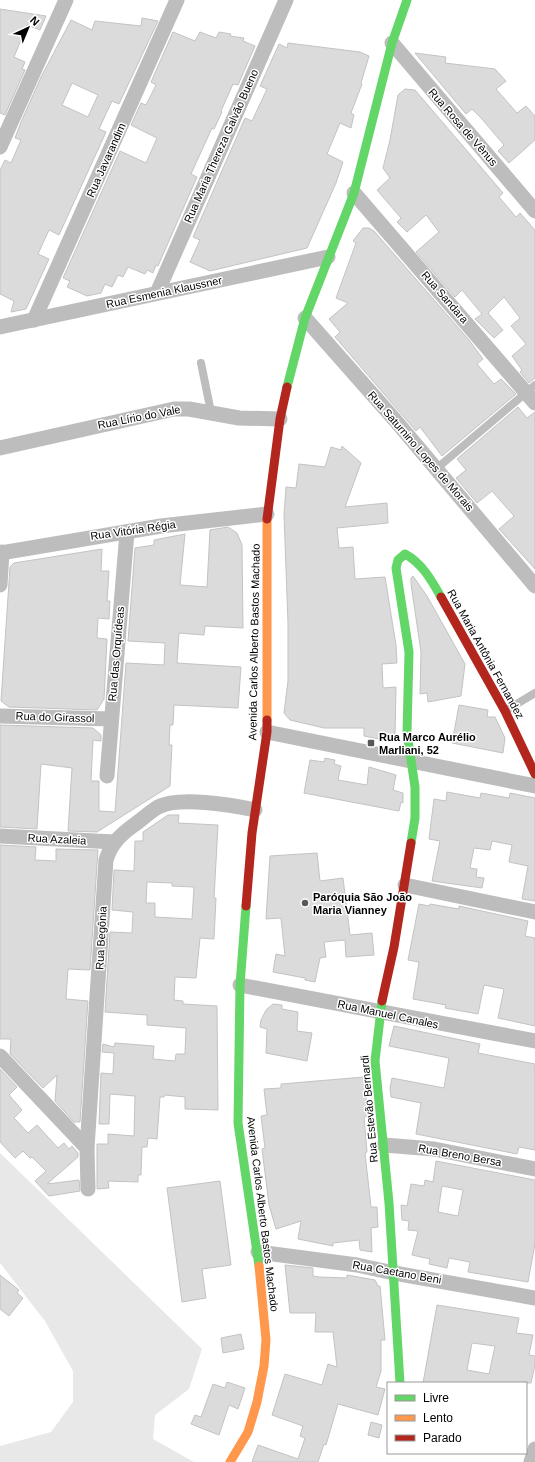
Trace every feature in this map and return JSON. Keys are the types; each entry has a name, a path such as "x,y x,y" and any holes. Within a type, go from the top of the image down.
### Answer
{"street":[{"path":"0,147 66,0"},
{"name":"Rua Javarandim","path":"34,320 177,0"},
{"name":"Rua Maria Thereza Galvão Bueno","path":"157,293 286,0"},
{"name":"Avenida Carlos Alberto Bastos Machado","path":"230,1462 248,1432 257,1402 264,1366 266,1340 258,1252 238,1123 240,985 255,810 267,732 267,514 280,419 290,372 305,318 354,193 392,43 407,0"},
{"name":"Rua Rosa de Vênus","path":"392,43 535,211"},
{"name":"Rua Sandara","path":"354,193 532,393"},
{"name":"Rua Esmenia Klaussner","path":"0,327 328,257"},
{"name":"Rua Saturnino Lopes de Morais","path":"305,318 535,586"},
{"name":"Rua Lírio do Vale","path":"0,448 174,409 211,412 239,418 280,419"},
{"name":"Rua Vitória Régia","path":"1,553 79,538 161,526 267,514"},
{"name":"Rua das Orquídeas","path":"107,776 127,532"},
{"path":"0,585 1,553"},
{"name":"Rua Maria Antônia Fernandez","path":"405,554 414,560 429,577 505,711 534,769"},
{"name":"Rua Estevão Bernardi","path":"400,1382 395,1324 394,1273 384,1145 375,1060 379,1012 394,947 415,818 415,787 407,733 409,652 396,568 397,560 400,556 405,554"},
{"name":"Rua do Girassol","path":"0,716 111,720"},
{"path":"267,732 363,750 412,762 535,786"},
{"name":"Rua Begônia","path":"88,1189 87,1148 106,860 114,842 159,807 168,804 211,803 255,810"},
{"name":"Rua Azaleia","path":"0,836 114,842"},
{"path":"405,885 535,912"},
{"name":"Rua Manuel Canales","path":"240,985 535,1041"},
{"path":"0,1056 87,1148"},
{"name":"Rua Breno Bersa","path":"384,1145 434,1149 535,1169"},
{"name":"Rua Caetano Beni","path":"258,1252 357,1265 535,1298"},
{"path":"531,1462 535,1449"}],"lane":[{"path":"201,363 211,412"},
{"path":"436,469 532,393"},
{"path":"505,711 535,693"}],"shaded area":[{"path":"0,1153 202,1349 189,1389 155,1415 153,1439 194,1462 0,1462 0,1446 51,1432 73,1402 73,1371 45,1321 0,1263"}],"building":[{"path":"0,9 46,16 40,30 27,25 14,57 25,62 22,69 25,70 5,115 0,113"},
{"path":"142,18 158,21 119,104 112,101 99,129 106,132 59,235 49,230 38,254 49,259 26,309 11,312 14,301 0,294 0,170 5,160 11,163 21,140 15,138 41,77 71,20 92,30 95,21 141,26","holes":["72,83 98,95 88,117 62,105"]},
{"path":"173,32 195,41 200,32 216,38 219,32 231,34 230,36 244,38 243,41 255,46 238,85 233,84 221,111 222,112 214,129 212,128 191,174 197,177 158,266 156,265 153,273 147,270 145,274 128,267 123,277 118,275 112,287 105,284 101,293 87,296 67,287 70,281 63,278 120,151 146,163 157,138 131,125 141,103 146,105 156,85 151,82"},
{"path":"288,43 360,52 369,56 361,83 362,84 351,113 354,115 351,128 340,123 327,154 343,162 336,183 307,248 210,271 190,262 200,240 193,237 245,118 252,121 267,89 260,86 279,44 287,48"},
{"path":"415,53 446,57 445,63 495,69 506,81 496,89 517,113 526,106 535,116 535,140 509,163 498,151 504,145 482,119 472,109 466,114"},
{"path":"405,89 415,90 503,193 499,197 516,217 520,213 535,230 535,378 529,383 520,372 522,370 512,356 526,344 511,326 520,318 504,297 488,313 503,330 494,338 475,319 482,314 462,290 455,297 416,252 439,232 426,215 407,232 397,222 401,218 377,190 390,178 383,168 390,140 398,95"},
{"path":"363,228 369,228 374,231 469,340 483,359 477,364 494,384 501,379 516,394 442,456 420,427 416,431 335,337 340,332 329,319 348,303 336,298 356,243 353,241"},
{"path":"518,407 527,418 535,412 535,569 499,529 514,516 492,491 477,503 456,478 466,470 457,459"},
{"path":"342,446 361,463 345,507 387,503 388,523 337,528 339,548 353,547 355,579 385,577 396,645 397,663 382,664 383,688 396,687 395,736 389,741 364,736 364,728 324,728 290,720 284,713 288,681 288,623 284,514 286,487 296,488 299,464 325,467 331,447 341,450"},
{"path":"228,527 237,533 242,545 243,628 205,626 204,635 179,633 177,663 241,667 238,708 174,705 173,725 170,725 169,745 172,745 170,786 97,832 68,831 72,768 41,764 37,829 0,827 0,725 93,728 101,735 101,741 93,740 91,781 99,781 99,811 115,812 126,663 164,665 165,643 128,641 135,548 154,545 154,540 185,534 180,585 207,587 210,530"},
{"path":"102,549 101,571 109,571 107,601 110,601 109,619 98,618 97,638 107,639 104,699 97,710 9,707 1,701 10,567 14,563"},
{"path":"413,576 427,596 465,664 461,696 428,702 427,693 420,694 421,652 411,584 411,578"},
{"path":"459,705 488,710 487,717 495,717 505,738 503,753 452,743"},
{"path":"325,758 335,760 334,764 341,766 338,780 367,785 369,767 396,775 393,790 403,793 403,803 401,802 399,811 304,793 310,760 324,762"},
{"path":"447,792 480,798 481,793 509,798 510,793 535,798 535,901 522,899 528,866 509,862 512,845 492,841 490,850 474,848 470,868 477,869 476,877 484,878 482,888 432,881 440,841 429,839 434,799 446,801"},
{"path":"168,815 179,815 178,823 218,825 214,898 216,898 214,939 200,938 196,978 175,977 174,1000 183,1001 183,1004 217,1006 218,1110 185,1109 185,1097 165,1095 164,1097 160,1097 157,1139 148,1138 147,1147 142,1147 141,1175 138,1175 138,1182 108,1181 109,1188 97,1189 97,1144 108,1144 108,1134 134,1136 135,1096 110,1094 109,1124 99,1124 101,1073 113,1074 114,1053 102,1052 103,1044 114,1047 115,1043 154,1046 153,1059 175,1061 176,1054 185,1054 186,1028 147,1025 147,1015 105,1012 110,932 132,933 133,912 112,910 114,870 134,871 135,841 143,841 143,832","holes":["147,882 172,883 172,886 194,887 192,919 155,917 155,903 146,903"]},
{"path":"0,845 36,847 35,860 56,861 56,849 98,850 90,970 68,969 66,999 88,1001 80,1122 74,1122 55,1101 57,1075 43,1088 10,1054 11,1039 0,1039"},
{"path":"317,853 320,881 343,878 350,935 372,933 374,955 346,957 345,940 324,942 326,957 320,958 315,982 305,980 305,978 273,972 276,954 285,956 281,918 266,919 270,856"},
{"path":"419,904 429,906 430,904 459,909 459,906 528,921 525,936 535,938 535,1026 498,1018 504,989 484,985 478,1014 445,1008 446,1005 413,999 419,962 408,960"},
{"path":"273,1004 282,1005 282,1009 298,1012 297,1031 312,1033 307,1061 266,1053 267,1029 260,1027 261,1020 266,1010"},
{"path":"394,1026 480,1044 478,1053 535,1064 535,1150 519,1147 517,1154 416,1134 421,1103 391,1097 390,1088 392,1078 444,1088 449,1058 389,1046"},
{"path":"0,1069 17,1087 9,1095 22,1110 14,1118 28,1133 37,1125 58,1148 64,1143 69,1149 72,1146 78,1153 78,1157 47,1184 79,1180 80,1191 49,1196 35,1181 46,1171 32,1157 30,1158 23,1151 15,1158 0,1142"},
{"path":"364,1077 368,1116 364,1117 367,1152 365,1153 371,1207 377,1207 378,1227 371,1228 372,1252 360,1250 359,1240 333,1243 333,1246 298,1239 301,1221 276,1229 269,1205 262,1149 265,1148 261,1116 267,1115 264,1089 281,1088 281,1084"},
{"path":"436,1161 535,1180 535,1244 528,1282 468,1272 470,1262 449,1258 447,1268 429,1264 430,1259 412,1255 418,1231 408,1230 409,1221 402,1220 401,1205 407,1206 411,1184 424,1186 425,1180 433,1182","holes":["442,1186 463,1190 458,1216 438,1212"]},
{"path":"220,1181 231,1265 202,1269 206,1298 182,1302 167,1188"},
{"path":"285,1265 313,1268 313,1276 319,1277 347,1278 347,1275 375,1280 378,1286 380,1286 385,1340 381,1340 381,1371 376,1387 385,1389 378,1415 338,1404 326,1445 324,1444 318,1462 252,1462 258,1445 298,1459 305,1438 300,1436 303,1426 272,1415 285,1374 322,1385 328,1364 337,1367 333,1332 315,1332 316,1313 290,1313"},
{"path":"0,1275 19,1290 17,1293 23,1298 9,1316 0,1309"},
{"path":"437,1305 519,1318 516,1333 533,1335 529,1355 535,1356 535,1365 531,1383 423,1382","holes":["472,1343 495,1346 489,1374 467,1370"]},
{"path":"241,1334 244,1349 223,1353 221,1338"},
{"path":"227,1382 245,1388 238,1409 229,1405 219,1435 191,1424 195,1415 201,1417 213,1384 225,1388"},
{"path":"371,1422 382,1425 379,1438 368,1435"}],"traffic: fast":[{"path":"287,387 305,318 354,193 392,43 407,0"},
{"path":"411,843 415,818 415,787 407,733 409,652 396,568 398,560 405,554 417,562 441,597"},
{"path":"246,906 240,985 238,1123 259,1266"},
{"path":"382,1001 375,1061 389,1203 400,1382"}],"traffic: slow":[{"path":"267,519 267,720"},
{"path":"230,1462 248,1432 257,1402 264,1366 266,1340 259,1266"}],"traffic: jam":[{"path":"267,519 280,419 287,387"},
{"path":"441,597 505,711 535,774"},
{"path":"246,906 252,833 267,732 267,720"},
{"path":"382,1001 394,947 411,843"}],"place":[{"name":"Rua Marco Aurélio Marliani, 52","path":"371,743"},
{"name":"Paróquia São João Maria Vianney","path":"305,903"}]}
